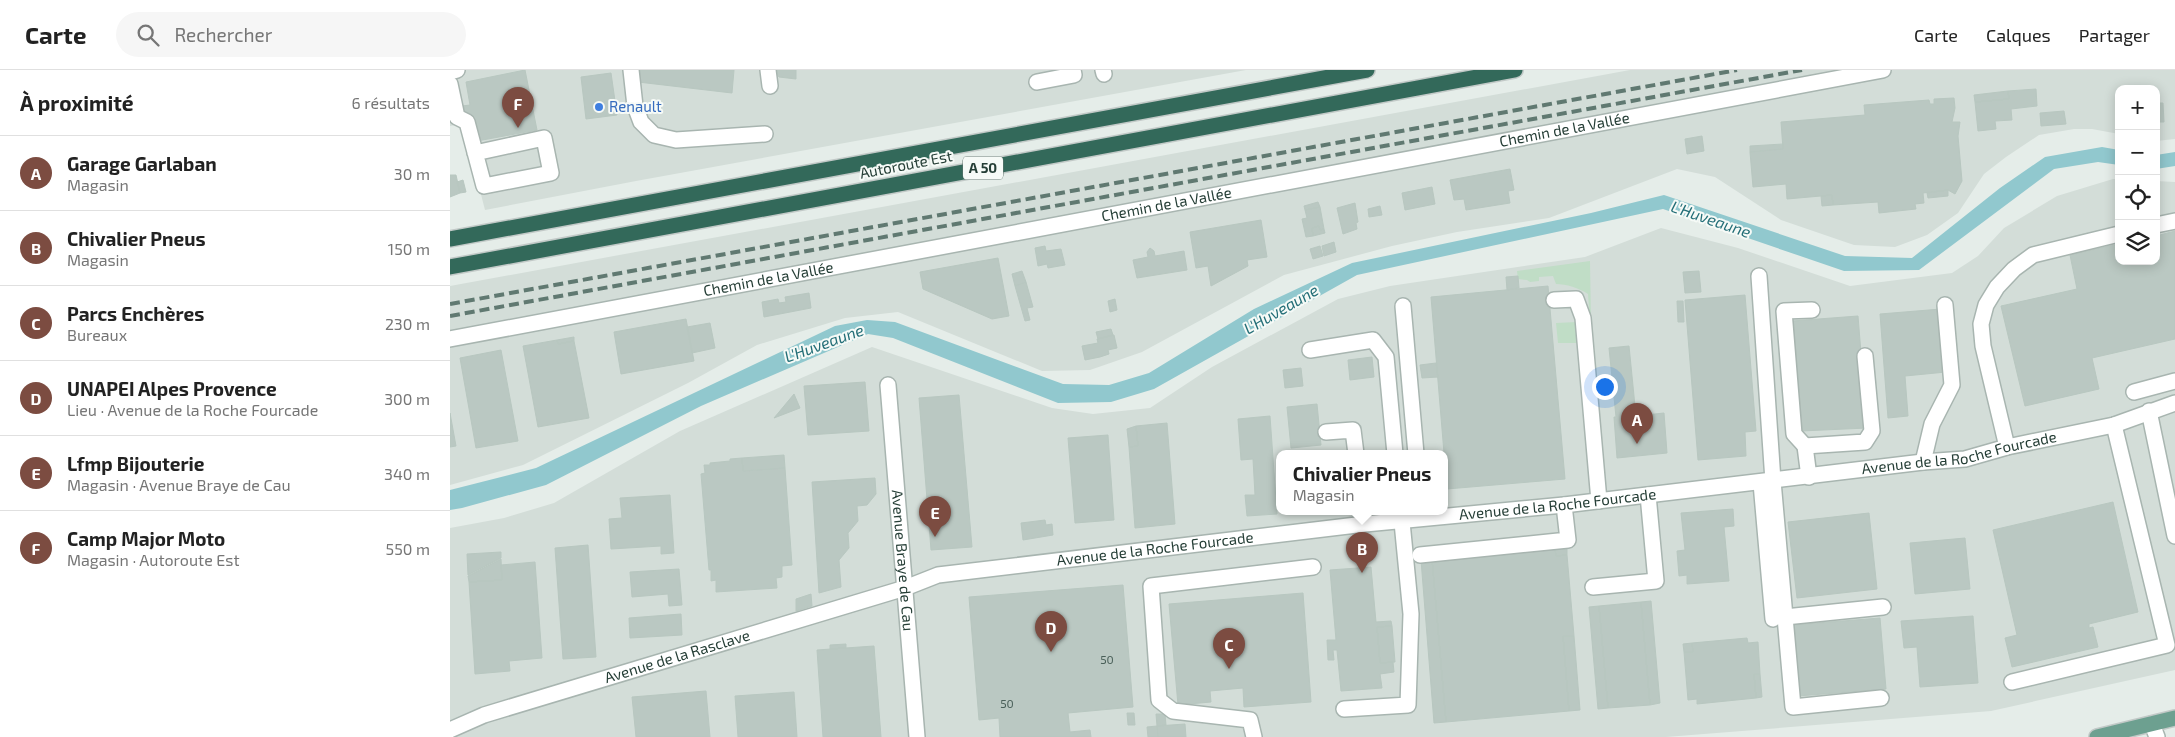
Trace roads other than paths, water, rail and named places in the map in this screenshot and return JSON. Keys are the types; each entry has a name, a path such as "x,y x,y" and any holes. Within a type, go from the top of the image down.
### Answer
{"highway":[{"name":"Autoroute Est","path":"450,239 1366,70"},
{"name":"Autoroute Est","path":"450,267 1516,70"}],"main road":[{"path":"2097,737 2154,731 2175,718"}],"street":[{"path":"450,72 457,70"},
{"path":"631,70 635,106 641,122 654,135 676,140 766,134"},
{"path":"768,70 770,86"},
{"path":"1037,82 1074,76 1073,70"},
{"name":"Chemin de la Vallée","path":"450,339 1883,70"},
{"path":"450,84 457,117 467,122 475,153 484,186 551,173 544,138 475,153"},
{"path":"2160,224 2175,221"},
{"path":"2007,447 1983,346 1981,324 1986,305 1997,287 2014,269 2033,255 2115,235"},
{"path":"1760,276 1767,482 1779,618 1793,707 1881,698"},
{"path":"1554,300 1576,298 1583,318 1599,500"},
{"path":"1923,462 1932,424 1952,386 1945,305"},
{"path":"1403,306 1416,450"},
{"path":"1809,477 1805,446 1794,434 1784,311 1812,310"},
{"path":"1310,350 1373,340 1386,356 1395,450"},
{"path":"1805,446 1865,442 1872,431 1865,356"},
{"path":"2134,392 2175,381"},
{"name":"Avenue Braye de Cau","path":"888,385 917,737"},
{"name":"Avenue de la Roche Fourcade","path":"1448,513 1564,505 1923,462 1965,459 2007,447 2114,426 2175,403"},
{"path":"2150,411 2170,480 2175,536"},
{"path":"2012,682 2167,644 2114,426"},
{"path":"1326,432 1353,430 1356,450"},
{"path":"1593,587 1656,581 1648,495"},
{"path":"1420,555 1568,540 1564,505"},
{"name":"Avenue de la Roche Fourcade","path":"905,588 938,575 1364,518 1421,515"},
{"path":"1344,709 1408,705 1411,614 1401,516"},
{"path":"1254,737 1250,720 1173,711 1159,700 1151,586 1313,567"},
{"name":"Avenue de la Rasclave","path":"450,730 484,715 905,588"},
{"path":"1779,618 1883,607"}],"water":[{"name":"L'Huveaune","path":"2102,147 2115,149 2115,164 2098,162 2054,169 1919,270 1844,271 1663,209 1357,275 1154,389 1111,402 1058,403 893,338 868,334 701,406 546,485 450,510 450,490 536,468 835,326 867,320 895,322 1063,384 1109,385 1149,373 1254,309 1352,263 1591,213 1664,195 1845,256 1912,258 2000,188 2045,157"},
{"path":"2175,152 2175,166 2160,168 2160,154"}],"railway":[{"path":"450,304 1737,70"},
{"path":"450,316 1802,70"}],"place":[{"name":"Renault","path":"599,107"},
{"name":"Camp Major Moto","path":"518,128"},
{"name":"Garage Garlaban","path":"1637,444"},
{"name":"Lfmp Bijouterie","path":"935,537"},
{"name":"Chivalier Pneus","path":"1362,573"},
{"name":"UNAPEI Alpes Provence","path":"1051,652"},
{"name":"Parcs Enchères","path":"1229,669"}]}
